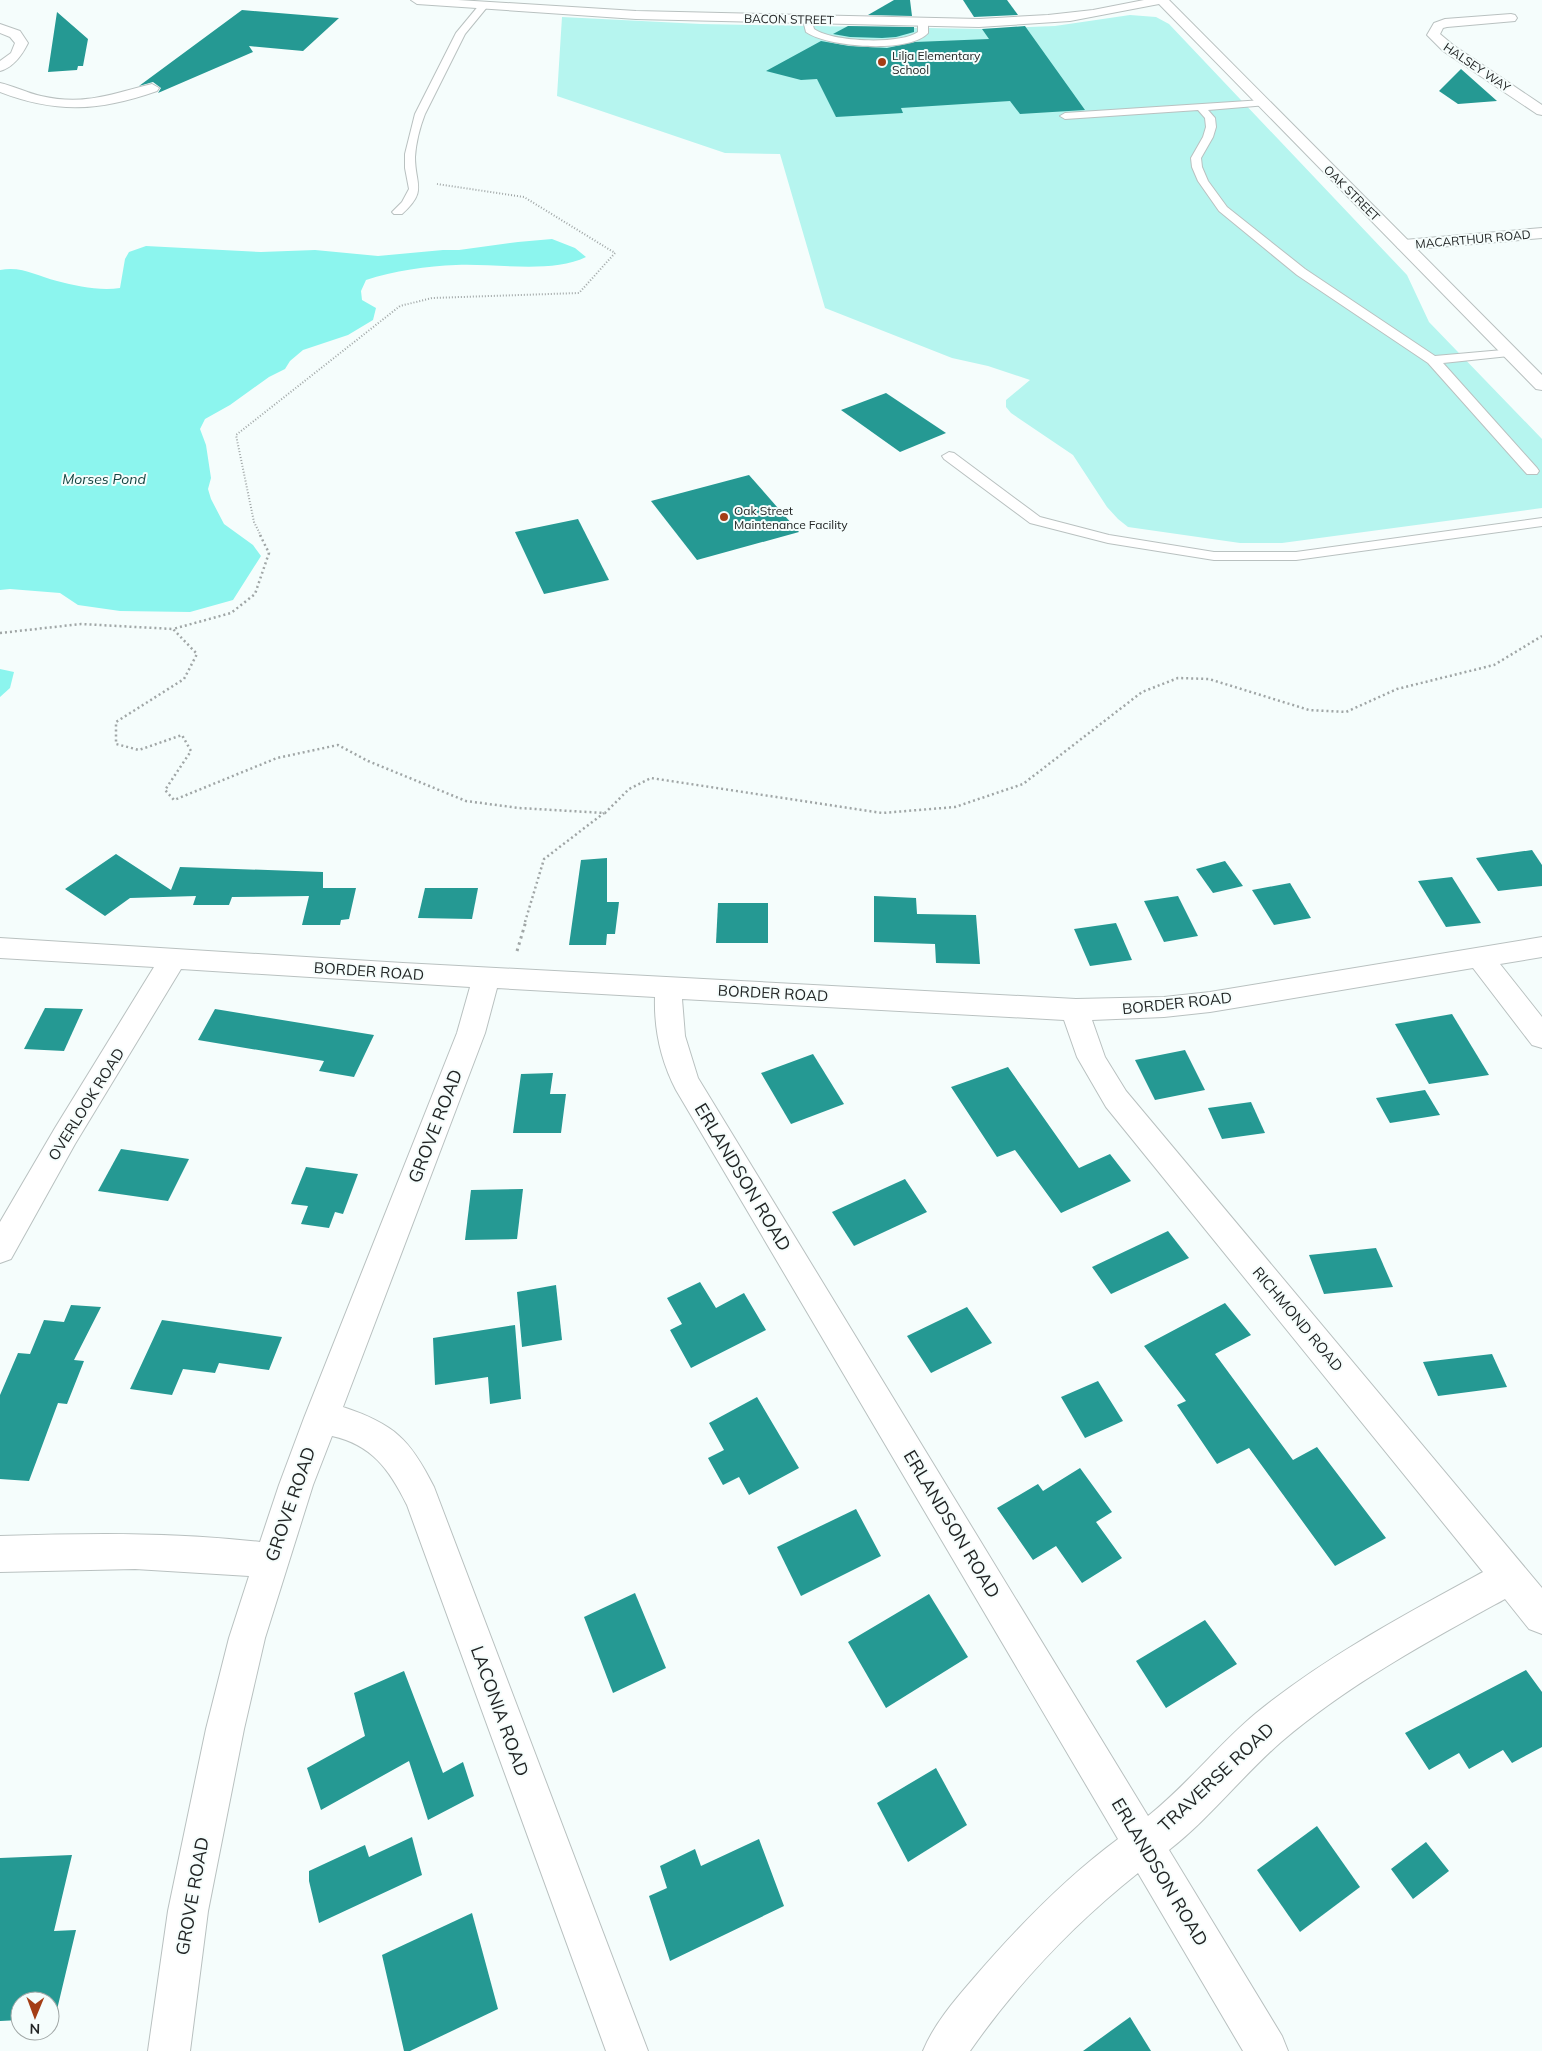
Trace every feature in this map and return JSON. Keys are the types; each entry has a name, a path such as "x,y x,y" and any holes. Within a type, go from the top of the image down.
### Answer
{"street":[{"name":"BACON STREET","path":"417,0 636,15 923,22 1048,20 1111,11 1161,0"},
{"name":"OAK STREET","path":"1161,0 1542,386"},
{"name":"HALSEY WAY","path":"1510,18 1445,23 1438,26 1434,30 1433,35 1448,48 1542,111"},
{"path":"0,28 15,34 22,43 16,55 0,67"},
{"path":"0,87 34,100 61,105 105,101 152,88"},
{"name":"MACARTHUR ROAD","path":"1404,245 1542,233"},
{"name":"BORDER ROAD","path":"0,948 1076,1010 1164,1008 1210,1002 1542,947"},
{"path":"1480,958 1542,1037"},
{"name":"OVERLOOK ROAD","path":"0,1250 65,1136 173,959"},
{"name":"GROVE ROAD","path":"169,2051 188,1911 224,1729 246,1638 270,1561 321,1418 471,1033 497,978"},
{"name":"ERLANDSON ROAD","path":"669,987 670,1036 675,1058 686,1082 1267,2051"},
{"name":"RICHMOND ROAD","path":"1076,1010 1079,1028 1086,1049 1098,1072 1116,1099 1542,1616"},
{"name":"LACONIA ROAD","path":"321,1418 349,1423 375,1436 396,1452 409,1472 422,1499 627,2051"},
{"path":"0,1554 93,1550 162,1551 218,1554 270,1561"},
{"name":"TRAVERSE ROAD","path":"944,2051 1000,1980 1074,1902 1143,1843 1175,1819 1226,1766 1268,1728 1344,1670 1510,1576"}],"lane":[{"path":"398,212 407,204 414,189 410,168 412,141 420,114 460,33 483,6"},
{"path":"808,20 808,30 818,37 839,40 886,41 910,40 918,37 923,33 923,22"},
{"path":"1065,116 1263,102"},
{"path":"1201,107 1210,118 1211,126 1208,137 1196,158 1197,167 1203,182 1223,209 1301,272 1433,360 1532,471"},
{"path":"1433,360 1509,352"},
{"path":"950,456 1035,520 1108,539 1214,556 1296,556 1542,522"}],"path":[{"path":"0,633 81,624 174,629 231,612 255,594 269,553 254,522 236,435 400,306 432,298 579,293 615,253 524,197 437,184 410,168"},
{"path":"174,629 197,654 189,671 184,679 116,722 116,744 139,750 182,735 191,751 165,790 174,800 277,758 338,745 368,761 466,801 520,808 605,813"},
{"path":"497,978 544,859 605,813 629,789 651,778 882,813 955,807 1024,784 1142,692 1178,678 1209,678 1309,710 1346,712 1397,689 1494,665 1542,636"}],"shaded area":[{"path":"1130,15 1156,17 1169,24 1407,275 1429,322 1542,439 1542,508 1282,543 1240,543 1128,527 1107,507 1073,455 1011,413 1006,407 1006,400 1030,380 988,366 952,358 825,308 780,154 725,153 557,96 562,17 701,24 981,29 1055,26"}],"water":[{"name":"Morses Pond","path":"552,239 575,248 586,257 572,262 540,266 434,266 366,280 361,291 362,300 376,308 373,320 348,335 303,350 290,361 285,369 269,377 230,405 205,419 200,429 206,445 211,478 208,489 211,499 224,524 253,545 261,556 233,600 190,612 120,611 78,605 60,593 0,590 0,270 23,270 72,285 112,289 120,288 125,259 129,252 146,246 261,252 315,250 378,256 459,250"},
{"path":"0,669 14,672 10,688 0,697"}],"building":[{"path":"894,0 910,0 912,16 868,15"},
{"path":"963,0 1007,0 1018,15 974,17"},
{"path":"242,10 339,18 303,51 249,46 253,52 158,93 161,88 153,82 139,86"},
{"path":"57,12 88,39 83,66 78,66 77,70 48,72"},
{"path":"848,26 914,27 914,32 896,37 882,38 850,37 833,34"},
{"path":"1025,26 1085,110 1020,114 1010,101 901,108 903,113 836,117 817,79 801,80 766,71 821,41 849,46 887,48 915,42 989,39 982,29"},
{"path":"1461,69 1497,101 1458,104 1439,91"},
{"path":"886,393 946,433 900,452 841,410"},
{"name":"Oak Street Maintenance Facility","path":"749,475 799,532 697,560 651,501"},
{"path":"578,519 609,580 544,594 515,532"},
{"path":"1532,850 1542,865 1542,886 1498,891 1476,858"},
{"path":"116,854 171,890 180,867 323,872 323,888 356,888 349,919 341,920 340,925 302,925 309,896 232,897 229,905 193,905 196,896 130,898 105,916 65,889"},
{"path":"607,858 607,902 619,902 615,934 607,934 606,945 569,945 581,860"},
{"path":"1225,861 1243,886 1213,893 1196,869"},
{"path":"1452,877 1481,923 1446,927 1418,881"},
{"path":"1290,883 1311,918 1274,925 1252,890"},
{"path":"425,888 478,888 472,919 418,918"},
{"path":"874,896 916,898 917,914 976,915 980,964 936,963 935,944 874,942"},
{"path":"1178,896 1198,936 1164,942 1144,901"},
{"path":"718,903 768,903 768,943 716,943"},
{"path":"1116,923 1132,960 1090,966 1074,929"},
{"path":"45,1008 83,1009 64,1051 24,1049"},
{"path":"215,1009 374,1035 354,1077 319,1071 324,1061 198,1040"},
{"path":"1452,1014 1489,1075 1429,1084 1395,1024"},
{"path":"1185,1050 1205,1090 1155,1100 1135,1060"},
{"path":"813,1054 844,1104 791,1124 761,1073"},
{"path":"1008,1067 1079,1168 1110,1154 1131,1181 1061,1213 1015,1150 997,1157 951,1087"},
{"path":"553,1073 550,1094 566,1094 561,1133 513,1133 521,1074"},
{"path":"1425,1090 1440,1115 1390,1123 1376,1098"},
{"path":"1251,1102 1265,1133 1222,1139 1208,1108"},
{"path":"121,1149 189,1159 168,1201 98,1191"},
{"path":"306,1167 358,1174 343,1214 335,1212 329,1228 301,1224 308,1206 291,1204"},
{"path":"905,1179 927,1212 854,1246 832,1212"},
{"path":"523,1189 517,1239 465,1240 471,1190"},
{"path":"1168,1231 1189,1258 1111,1294 1092,1267"},
{"path":"1376,1248 1393,1287 1324,1294 1309,1255"},
{"path":"700,1282 716,1308 744,1293 766,1330 691,1368 670,1330 682,1324 667,1298"},
{"path":"556,1285 562,1340 522,1347 517,1292"},
{"path":"1225,1303 1251,1335 1215,1354 1293,1460 1317,1447 1386,1538 1335,1566 1249,1448 1217,1464 1177,1405 1186,1401 1144,1346"},
{"path":"71,1305 101,1307 74,1360 84,1361 67,1404 58,1403 29,1481 0,1479 0,1395 18,1353 30,1354 44,1320 64,1322"},
{"path":"967,1307 992,1343 931,1373 907,1336"},
{"path":"162,1320 282,1337 269,1370 219,1363 215,1373 183,1369 172,1395 130,1389"},
{"path":"515,1325 521,1399 490,1404 488,1377 435,1385 433,1338"},
{"path":"1492,1354 1507,1387 1438,1396 1423,1362"},
{"path":"1098,1381 1123,1421 1085,1438 1061,1397"},
{"path":"757,1397 799,1468 749,1495 739,1477 723,1485 708,1458 724,1450 709,1423"},
{"path":"1080,1468 1112,1512 1096,1522 1122,1558 1082,1583 1056,1546 1033,1560 997,1508 1038,1484 1043,1491"},
{"path":"856,1509 881,1556 801,1596 777,1547"},
{"path":"635,1593 666,1668 613,1693 584,1617"},
{"path":"929,1594 968,1657 886,1708 848,1642"},
{"path":"1205,1620 1237,1664 1166,1708 1136,1661"},
{"path":"1526,1670 1542,1692 1542,1747 1512,1763 1503,1750 1469,1769 1459,1753 1429,1770 1405,1733"},
{"path":"404,1671 443,1773 463,1762 474,1796 428,1820 409,1761 321,1810 307,1768 365,1736 354,1693"},
{"path":"936,1768 967,1825 908,1862 877,1803"},
{"path":"1317,1826 1360,1887 1300,1932 1257,1870"},
{"path":"412,1837 422,1875 319,1923 309,1881 309,1871 365,1845 369,1857"},
{"path":"759,1839 784,1906 670,1961 649,1896 667,1888 660,1866 695,1849 701,1866"},
{"path":"1426,1842 1449,1871 1413,1899 1391,1869"},
{"path":"72,1855 54,1931 76,1930 60,1997 60,1991 10,1991 10,2020 0,2021 0,1858"},
{"path":"472,1913 498,2009 410,2051 404,2051 382,1955"},
{"path":"1130,2017 1151,2051 1083,2051"}],"place":[{"name":"Lilja Elementary School","path":"882,62"},
{"name":"Oak Street Maintenance Facility","path":"724,517"}]}
